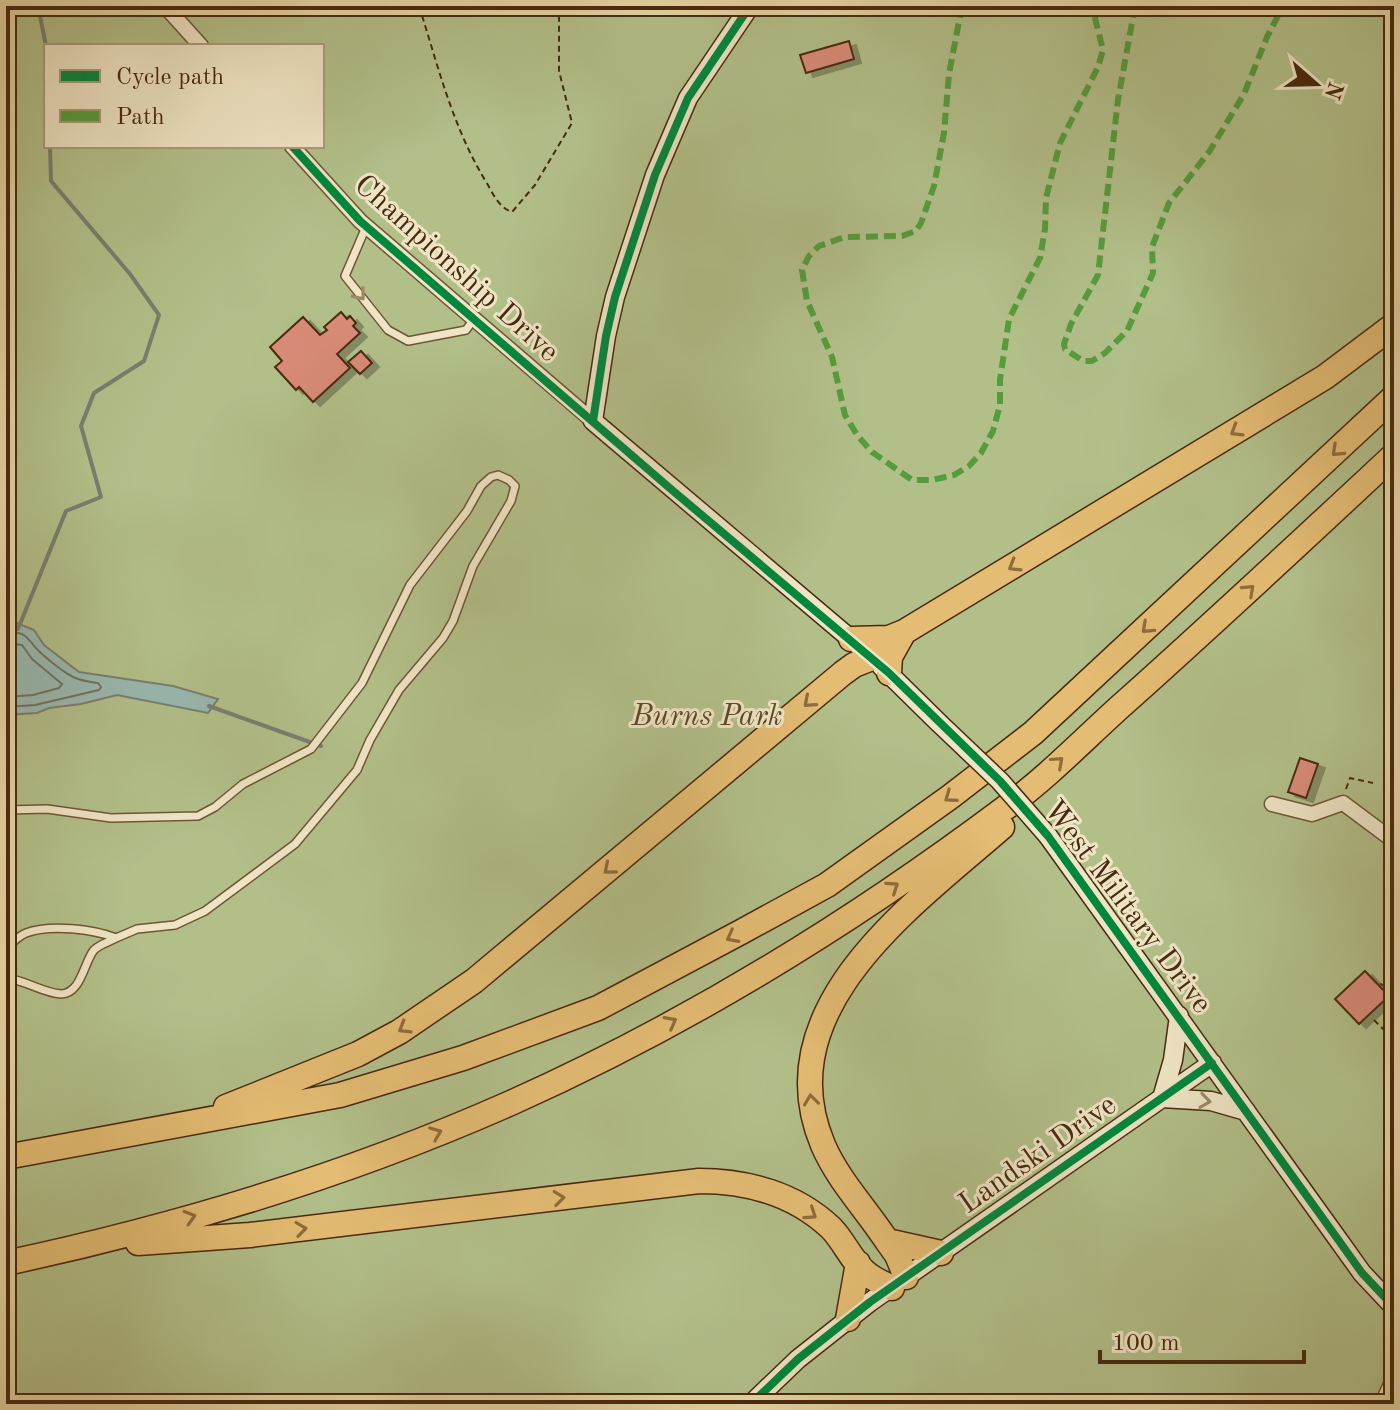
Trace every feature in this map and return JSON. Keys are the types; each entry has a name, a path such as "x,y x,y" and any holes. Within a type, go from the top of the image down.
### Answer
{"highway":[{"path":"835,680 846,634 889,638 904,632 1325,377 1394,325"},
{"path":"6,1157 340,1095 463,1058 598,1008 827,885 1033,733 1394,397"},
{"path":"6,1263 84,1247 313,1179 389,1153 564,1078 765,969 850,916 1009,806 1394,455"},
{"path":"187,1123 358,1054 430,1012 474,981 854,665 881,666 890,657 904,632"},
{"path":"84,1247 250,1235 720,1181 761,1189 793,1202 830,1228 870,1276 899,1282 887,1241 835,1167 815,1124 809,1089 813,1048 819,1027 845,980 898,918 1005,825 1009,806"},
{"path":"887,1241 941,1253"},
{"path":"848,1319 858,1263"}],"street":[{"path":"165,6 199,44"},
{"path":"593,421 615,297 655,175 688,98 750,6"},
{"name":"Championship Drive","path":"294,148 366,227 593,421"},
{"name":"West Military Drive","path":"593,421 846,634 1000,781 1048,836 1362,1273 1394,1307"},
{"path":"1272,804 1312,814 1343,803 1394,841"},
{"path":"1179,1016 1173,1060 1162,1098 1211,1101 1246,1111"},
{"name":"Landski Drive","path":"751,1404 798,1359 848,1319 1212,1063"}],"lane":[{"path":"366,227 345,276 388,330 408,341 466,330 474,319"},
{"path":"6,810 47,809 111,818 198,816 215,807 243,784 311,749 362,683 418,571 467,511 484,482 498,475 515,486 511,501 473,566 453,621 432,653 399,690 370,740 357,770 295,844 205,911 175,925 137,929 99,945 72,991 59,994 22,980 6,978"},
{"path":"6,949 19,936 45,929 90,931 116,938"},
{"path":"1378,1404 1394,1369"}],"path":[{"path":"419,6 456,125 470,157 498,201 512,212 535,185 572,123 559,71 559,6"},
{"path":"1343,803 1350,778 1373,783"},
{"path":"1380,984 1394,989"},
{"path":"1374,1020 1394,1040"}],"green space":[{"name":"Burns Park","path":"6,6 1394,6 1394,1404 6,1404"}],"water":[{"path":"12,621 34,630 44,645 79,672 173,686 218,699 208,713 117,695 37,713 6,715 6,630"}],"building":[{"path":"849,41 854,59 806,73 800,55"},
{"path":"341,312 347,319 350,316 356,323 353,326 360,333 337,354 350,368 313,402 299,387 296,390 275,367 282,361 270,347 303,317 320,335 327,330 324,327"},
{"path":"361,351 372,363 360,374 348,362"},
{"path":"1300,758 1318,764 1306,798 1288,792"},
{"path":"1365,971 1389,996 1359,1024 1335,999"}],"waterway":[{"path":"38,6 46,44"},
{"path":"18,629 66,511 101,497 81,426 94,393 144,361 159,315 130,274 51,181 50,148"},
{"path":"209,706 321,746"}],"marked path":[{"path":"962,6 934,186 921,223 916,231 902,236 845,237 819,246 802,270 807,301 832,357 845,415 872,452 912,480 954,475 969,466 981,453 993,431 1000,405 1000,380 1009,319 1040,258 1046,198 1060,143 1098,67 1103,50 1092,6"},
{"path":"1135,6 1118,100 1098,275 1071,324 1064,344 1065,349 1083,361 1092,361 1105,353 1127,331 1153,273 1152,247 1169,203 1209,152 1244,94 1283,6"}],"cycle path":[{"path":"593,421 615,297 655,175 688,98 750,6"},
{"path":"294,148 360,221 889,673 1000,781 1048,836 1362,1273 1394,1307"},
{"path":"751,1404 798,1359 870,1302 1212,1063"}]}
